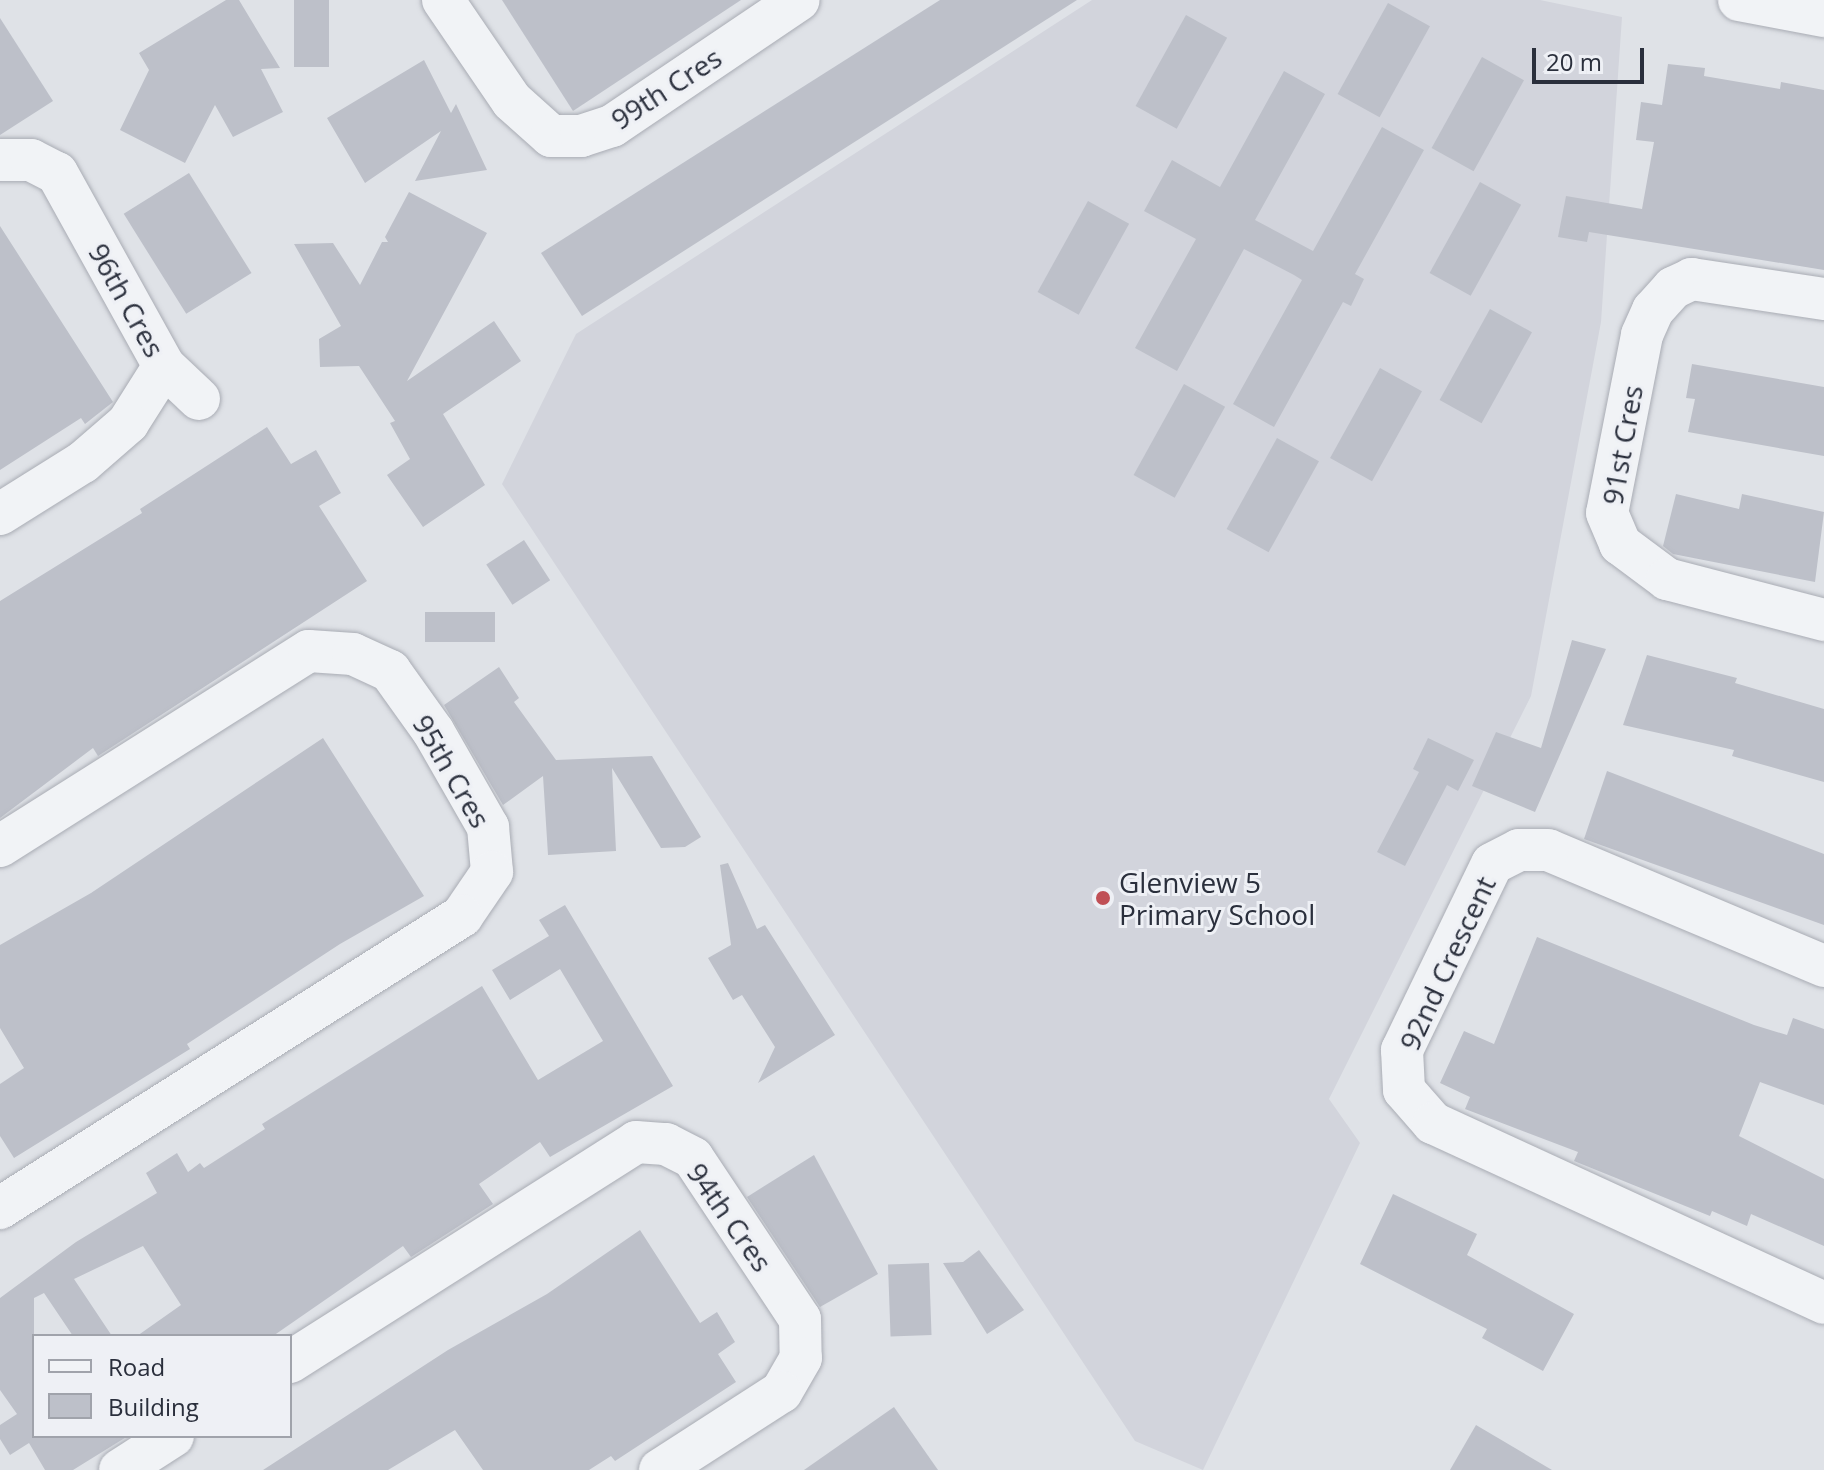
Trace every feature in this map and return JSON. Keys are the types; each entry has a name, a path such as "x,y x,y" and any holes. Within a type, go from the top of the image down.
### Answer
{"street":[{"name":"99th Cres","path":"443,0 512,101 551,136 581,136 612,126 799,0"},
{"path":"1739,0 1824,16"},
{"name":"96th Cres","path":"0,160 31,160 57,173 164,366 128,423 83,462 0,514"},
{"name":"91st Cres","path":"1824,299 1692,279 1673,288 1653,310 1642,335 1607,513 1620,544 1667,579 1824,620"},
{"path":"164,366 199,399"},
{"name":"95th Cres","path":"0,846 309,651 353,654 390,671 433,731 488,827 492,872 462,916 0,1208"},
{"name":"92nd Crescent","path":"1824,966 1548,850 1519,850 1492,864 1402,1050 1404,1090 1433,1123 1824,1303"},
{"name":"94th Cres","path":"292,1361 636,1142 666,1144 693,1158 800,1319 801,1358 781,1392 660,1470"},
{"path":"120,1470 170,1438"}],"shaded area":[{"name":"Glenview 5 Primary School","path":"1092,0 1540,0 1622,17 1601,322 1531,696 1329,1099 1360,1143 1203,1470 1135,1441 502,484 576,334"}],"building":[{"path":"226,0 239,0 280,68 261,69 283,112 233,137 215,105 185,163 120,130 149,70 139,53"},
{"path":"294,0 329,0 329,67 294,67"},
{"path":"502,0 741,0 573,111"},
{"path":"940,0 1077,0 582,316 541,253"},
{"path":"1388,3 1430,26 1380,117 1338,94"},
{"path":"1186,15 1227,38 1177,129 1136,106"},
{"path":"0,18 53,101 0,135"},
{"path":"1482,57 1524,80 1474,171 1432,148"},
{"path":"424,60 451,113 456,104 487,170 415,181 441,131 365,183 327,118"},
{"path":"1668,64 1705,68 1704,76 1780,89 1781,82 1824,90 1824,270 1589,232 1587,242 1558,237 1566,196 1642,209 1654,142 1636,140 1641,102 1662,105"},
{"path":"1284,71 1325,94 1255,220 1313,251 1382,127 1424,150 1355,274 1364,279 1351,306 1343,302 1274,427 1233,404 1302,280 1294,275 1244,249 1177,371 1135,348 1196,239 1144,211 1172,160 1220,187"},
{"path":"189,173 252,273 186,314 124,214"},
{"path":"1480,182 1521,205 1471,296 1430,273"},
{"path":"409,192 487,233 407,381 494,321 521,361 443,414 485,485 423,527 387,475 410,459 390,423 395,421 359,366 320,367 319,339 341,326 294,244 333,243 360,285 382,242 388,242 385,237"},
{"path":"1088,201 1129,224 1079,315 1038,292"},
{"path":"0,226 113,402 85,424 81,418 0,470"},
{"path":"1490,309 1532,332 1482,423 1440,400"},
{"path":"1692,364 1824,387 1824,456 1688,432 1695,399 1686,398"},
{"path":"1380,368 1422,391 1372,481 1330,458"},
{"path":"1184,384 1225,407 1175,498 1134,475"},
{"path":"267,427 291,464 316,450 341,493 319,506 367,581 98,756 93,748 0,818 0,601 142,513 140,509"},
{"path":"1277,438 1319,461 1269,552 1227,529"},
{"path":"1676,494 1739,509 1742,494 1824,512 1815,582 1673,554 1663,546"},
{"path":"524,540 550,580 512,605 486,565"},
{"path":"425,612 495,612 495,642 425,642"},
{"path":"1572,640 1606,649 1535,812 1472,786 1496,732 1541,748"},
{"path":"1647,655 1737,678 1735,683 1824,709 1824,782 1732,756 1734,750 1623,725"},
{"path":"499,667 519,698 514,702 556,760 652,756 701,837 685,847 661,848 612,768 616,851 548,855 543,776 503,805 444,705"},
{"path":"323,738 424,896 340,944 187,1044 190,1049 14,1158 0,1136 0,1084 24,1068 0,1028 0,945 91,893"},
{"path":"1428,738 1474,760 1458,791 1447,785 1405,866 1377,852 1419,772 1413,769"},
{"path":"1607,771 1824,854 1824,925 1584,839"},
{"path":"728,863 757,929 765,925 835,1035 758,1083 775,1047 742,995 733,1000 708,958 731,945 720,865"},
{"path":"565,905 673,1086 550,1157 540,1142 479,1184 493,1204 411,1257 403,1246 276,1334 140,1334 181,1305 143,1246 74,1279 111,1334 72,1334 44,1293 34,1298 32,1438 125,1438 73,1470 45,1470 29,1443 10,1455 0,1439 0,1425 17,1414 0,1390 0,1298 76,1242 157,1193 146,1173 177,1153 188,1172 200,1163 204,1168 265,1129 262,1124 482,986 538,1080 603,1041 560,969 510,1000 492,970 549,936 539,920"},
{"path":"1537,937 1754,1025 1787,1035 1793,1018 1824,1029 1824,1105 1760,1082 1739,1136 1824,1179 1824,1246 1751,1214 1747,1226 1712,1211 1710,1216 1574,1161 1578,1152 1465,1109 1470,1097 1440,1083 1464,1031 1494,1044"},
{"path":"814,1155 878,1274 820,1307 747,1197"},
{"path":"1393,1194 1477,1234 1467,1255 1574,1314 1543,1371 1482,1338 1487,1329 1360,1264"},
{"path":"640,1230 700,1323 717,1312 735,1342 718,1354 736,1382 615,1461 611,1456 589,1470 483,1470 455,1430 388,1470 263,1470 448,1350 547,1294"},
{"path":"979,1250 1024,1310 987,1334 943,1263 963,1262"},
{"path":"929,1263 932,1335 891,1336 888,1264"},
{"path":"894,1407 938,1470 804,1470"},
{"path":"1476,1425 1552,1470 1450,1470"}],"place":[{"name":"Glenview 5 Primary School","path":"1103,898"}]}
